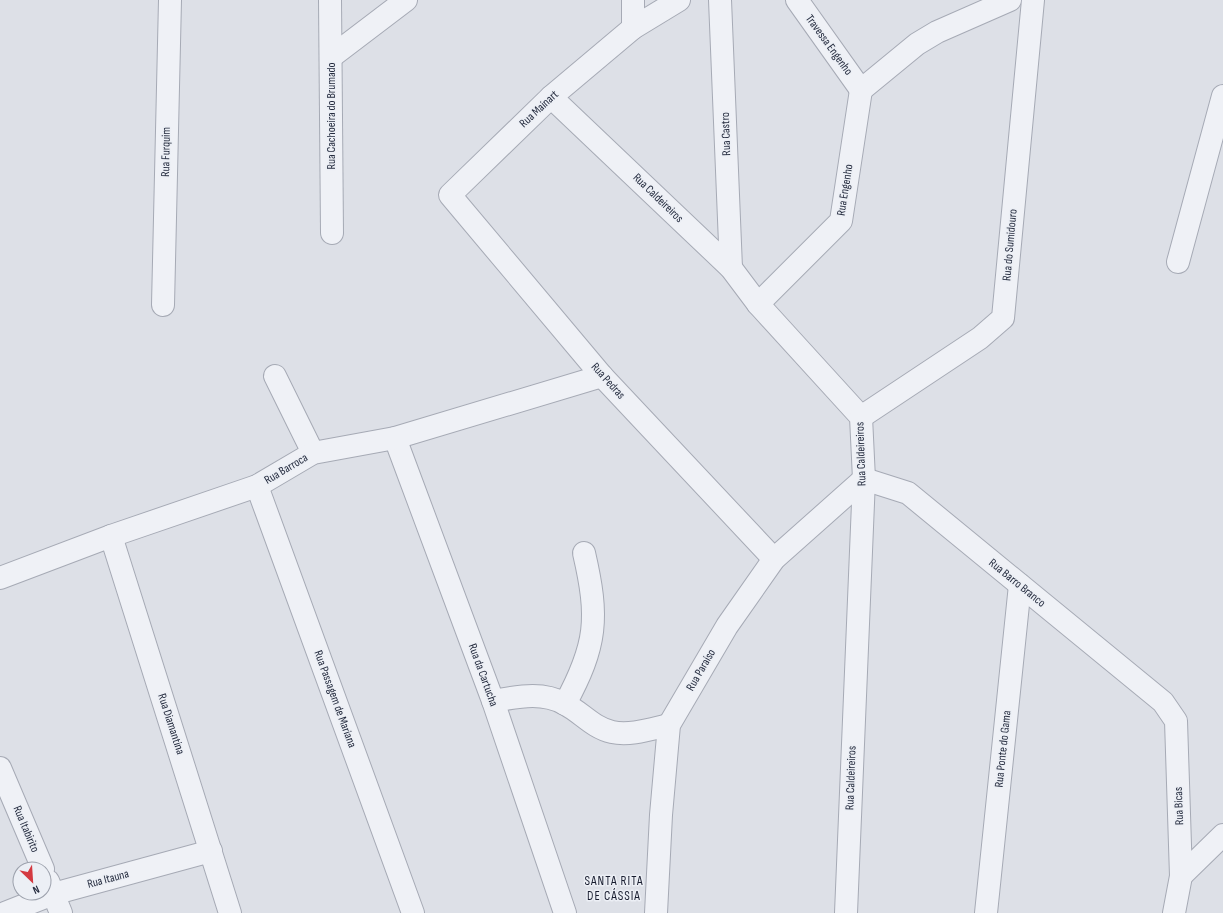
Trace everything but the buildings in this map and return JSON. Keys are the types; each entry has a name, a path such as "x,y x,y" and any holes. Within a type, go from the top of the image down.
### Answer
{"street":[{"name":"Rua Furquim","path":"163,305 170,0"},
{"name":"Rua Cachoeira do Brumado","path":"330,0 332,233"},
{"path":"331,57 406,0"},
{"path":"632,0 633,28"},
{"name":"Rua Mainart","path":"450,195 551,97 633,28 679,0"},
{"name":"Rua Castro","path":"720,0 731,268"},
{"name":"Travessa Engenho","path":"796,0 861,90"},
{"path":"861,90 917,44 937,32 1010,0"},
{"name":"Rua do Sumidouro","path":"861,417 980,338 1003,318 1033,0"},
{"name":"Rua Engenho","path":"758,304 841,221 861,90"},
{"path":"1178,262 1223,96"},
{"name":"Rua Caldeireiros","path":"551,97 731,268 758,304 861,417 864,479 846,913"},
{"name":"Rua Pedras","path":"450,195 602,376 774,559"},
{"path":"275,376 313,453"},
{"name":"Rua Barroca","path":"0,578 111,536 257,486 313,453 395,438 602,376"},
{"name":"Rua da Cartucha","path":"395,438 492,701 565,913"},
{"name":"Rua Paraíso","path":"656,913 661,815 669,725 727,626 774,559 864,479"},
{"name":"Rua Barro Branco","path":"864,479 908,493 1163,702"},
{"name":"Rua Passagem de Mariana","path":"257,486 413,913"},
{"name":"Rua Diamantina","path":"111,536 230,913"},
{"path":"565,704 586,661 592,638 594,611 591,583 584,553"},
{"name":"Rua Ponte do Gama","path":"986,913 1020,585"},
{"path":"492,701 534,695 549,697 565,704 591,723 611,732 627,734 669,725"},
{"name":"Rua Bicas","path":"1163,702 1176,721 1181,876 1174,913"},
{"name":"Rua Itabirito","path":"0,768 40,861"},
{"path":"1181,876 1223,835"},
{"name":"Rua Itauna","path":"5,913 57,904 211,851"},
{"path":"52,892 57,904"}],"district":[{"name":"SANTA RITA DE CÁSSIA","path":"614,888"}]}
